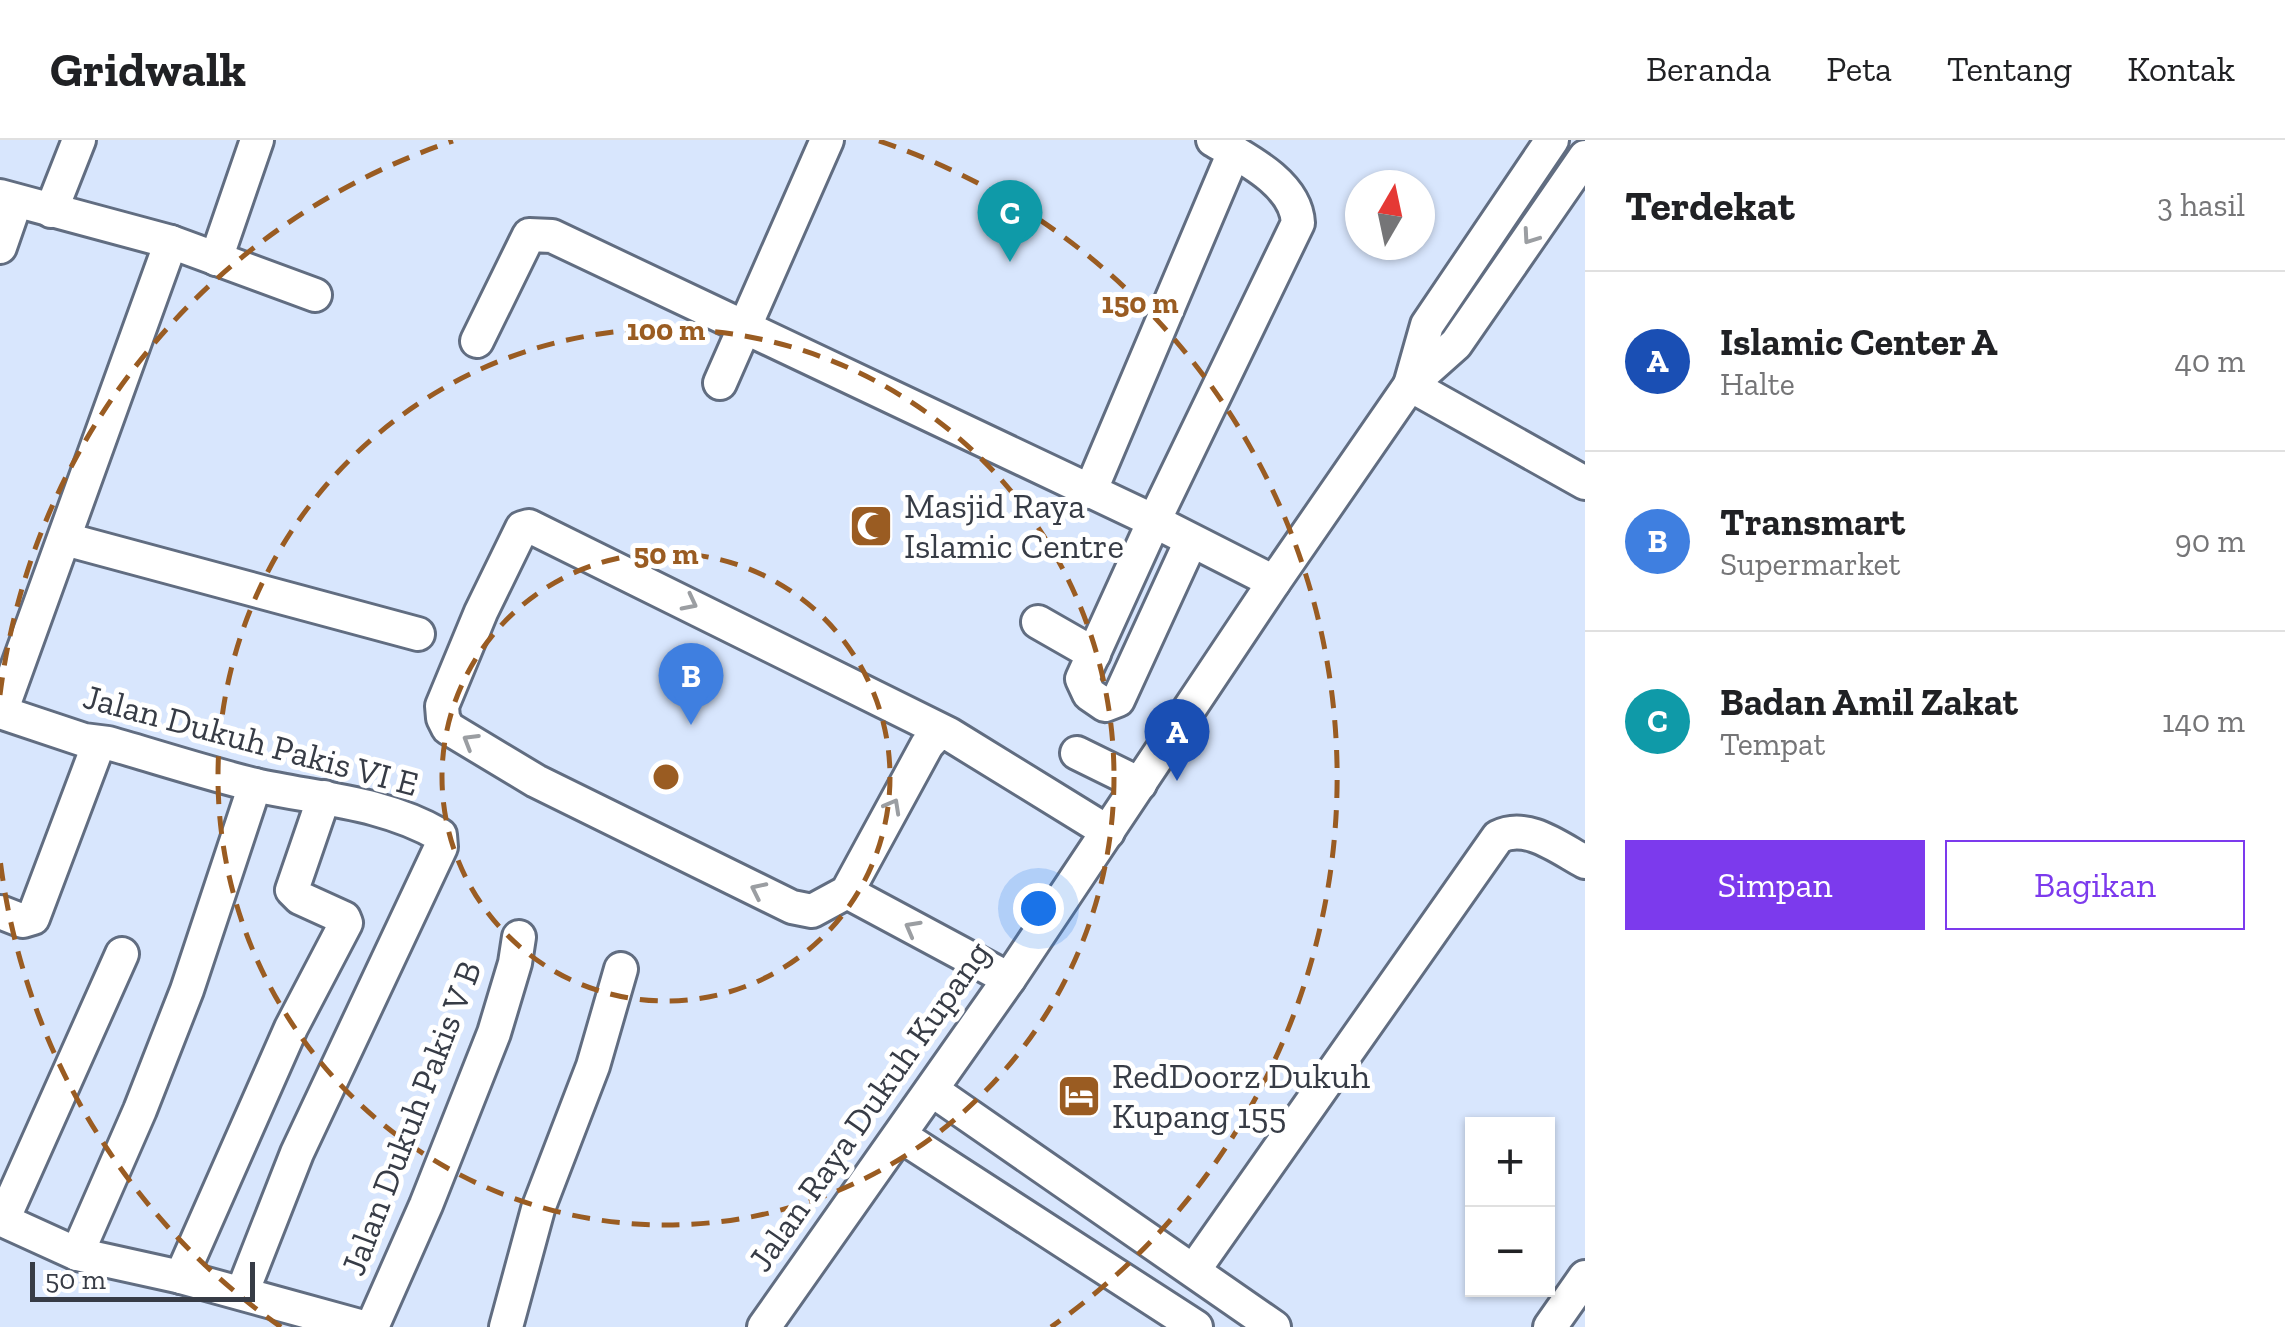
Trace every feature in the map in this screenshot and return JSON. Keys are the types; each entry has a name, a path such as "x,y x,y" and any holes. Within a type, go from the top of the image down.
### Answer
{"street":[{"path":"51,211 79,140"},
{"path":"216,259 257,140"},
{"path":"720,383 826,140"},
{"name":"Jalan Raya Dukuh Kupang","path":"1410,385 1427,325 1552,140"},
{"path":"1090,492 1223,146 1285,189 1295,204 1298,223 1082,679 1083,687 1105,705 1118,700 1192,541"},
{"name":"Jalan Raya Dukuh Kupang","path":"764,1327 1009,979 1410,385 1456,344 1585,157"},
{"path":"0,247 8,198 171,242 315,295"},
{"path":"478,342 529,235 538,233 569,244 1154,521 1274,582"},
{"path":"0,712 171,242"},
{"path":"1410,385 1585,483"},
{"path":"949,734 937,734 927,745 846,892 812,910 792,907 536,781 448,728 442,706 449,682 522,528 529,526 949,734 1108,832"},
{"path":"66,539 418,634"},
{"path":"1038,622 1094,654"},
{"name":"Jalan Dukuh Pakis VI E","path":"0,712 254,785 399,816 440,834 441,847 297,1153 242,1294"},
{"path":"0,912 23,922 34,918 98,743"},
{"path":"1077,753 1140,784"},
{"path":"77,1254 187,990 254,785"},
{"path":"181,1277 291,1028 346,924 344,918 300,898 292,890 324,797"},
{"path":"1194,1270 1498,837 1507,832 1528,832 1585,862"},
{"path":"846,892 1009,979"},
{"name":"Jalan Dukuh Pakis V B","path":"372,1327 426,1205 494,1033 519,937"},
{"path":"122,954 2,1220 77,1254 181,1277 363,1327"},
{"path":"506,1327 538,1209 594,1066 621,970"},
{"path":"932,1090 1274,1327"},
{"path":"900,1136 1196,1327"},
{"path":"1550,1327 1585,1277"}],"place":[{"name":"Badan Amil Zakat","path":"1010,262"},
{"name":"Masjid Raya Islamic Centre","path":"871,526"},
{"name":"Transmart","path":"691,725"},
{"name":"Islamic Center A","path":"1177,781"},
{"name":"RedDoorz Dukuh Kupang 155","path":"1079,1096"}]}
